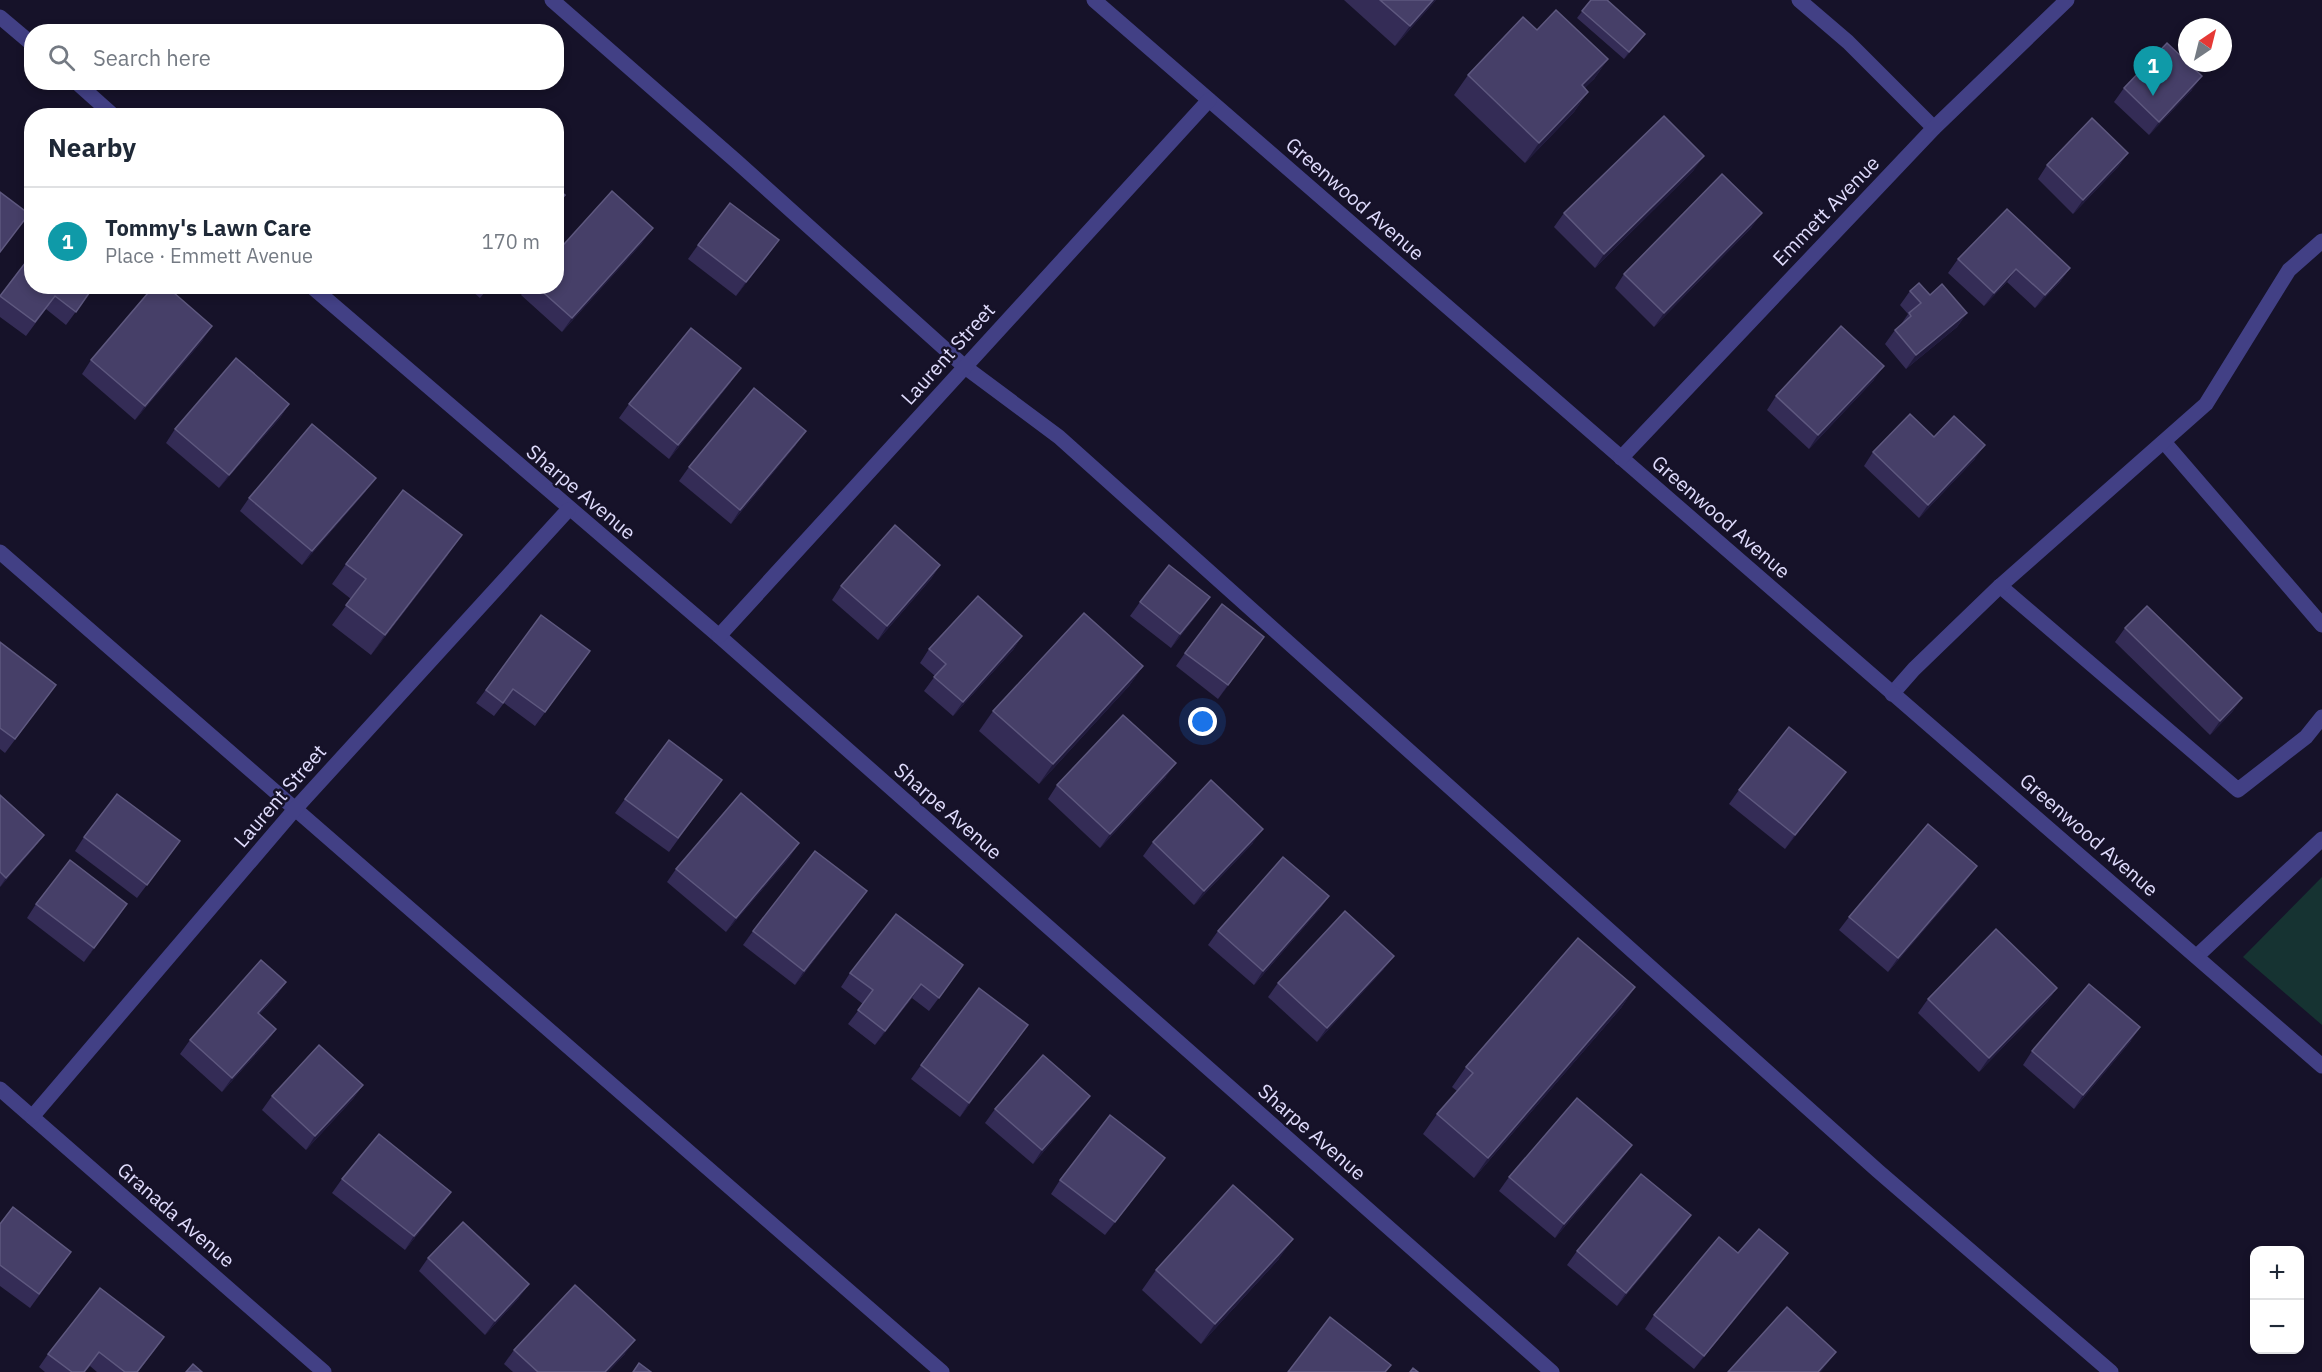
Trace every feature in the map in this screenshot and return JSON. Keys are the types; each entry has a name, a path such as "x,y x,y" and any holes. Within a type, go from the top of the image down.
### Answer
{"street":[{"path":"552,0 736,160 964,367 1059,437 1869,1163 2111,1372"},
{"name":"Greenwood Avenue","path":"1094,0 2322,1066"},
{"path":"1799,0 1848,42 1934,128"},
{"name":"Emmett Avenue","path":"1621,458 1934,128 2067,0"},
{"path":"0,17 24,37"},
{"path":"85,90 105,108"},
{"name":"Laurent Street","path":"719,636 1209,100"},
{"path":"1892,694 1914,669 2000,586 2206,405 2289,270 2322,241"},
{"name":"Sharpe Avenue","path":"320,294 568,510 719,636 1552,1372"},
{"path":"2164,442 2322,625"},
{"name":"Laurent Street","path":"32,1117 296,808 568,510"},
{"path":"0,552 296,808 555,1038 942,1372"},
{"path":"2000,586 2238,790 2306,736 2322,717"},
{"path":"2197,956 2322,839"},
{"name":"Granada Avenue","path":"0,1089 324,1372"}],"green space":[{"path":"2322,877 2322,1025 2243,957"}],"building":[{"path":"1380,0 1433,0 1410,26"},
{"path":"1591,0 1607,0 1645,34 1629,52 1582,11"},
{"path":"1556,10 1608,59 1582,85 1588,92 1539,143 1468,75 1523,17 1537,30"},
{"path":"2167,43 2178,53 2178,72 2198,72 2202,76 2159,122 2124,88"},
{"path":"1664,116 1704,156 1604,254 1564,213"},
{"path":"2092,118 2128,153 2083,200 2047,165"},
{"path":"1722,174 1762,213 1664,313 1624,274"},
{"path":"612,191 653,228 572,318 545,294 564,294 564,244"},
{"path":"0,192 24,210 24,221 0,252"},
{"path":"730,203 779,240 746,282 698,245"},
{"path":"2007,209 2070,268 2045,295 2016,269 1994,293 1958,259"},
{"path":"24,264 24,294 88,294 76,312 55,296 35,322 0,296"},
{"path":"1919,283 1930,295 1942,284 1967,313 1916,355 1895,330 1911,316 1909,313 1921,303 1910,291"},
{"path":"147,294 175,294 212,326 145,406 91,360"},
{"path":"1841,326 1884,366 1818,435 1776,396"},
{"path":"691,328 741,368 678,445 629,404"},
{"path":"236,358 289,404 229,475 175,429"},
{"path":"754,388 806,431 740,510 689,467"},
{"path":"1910,414 1934,437 1954,416 1985,445 1928,505 1873,452"},
{"path":"312,424 376,478 312,551 249,498"},
{"path":"403,490 462,535 385,635 346,605 366,579 346,564"},
{"path":"895,525 940,565 887,626 841,586"},
{"path":"1169,565 1210,597 1180,634 1140,602"},
{"path":"978,596 1022,636 963,702 934,677 946,664 929,649"},
{"path":"1222,604 1264,637 1228,685 1185,653"},
{"path":"2147,606 2242,698 2220,721 2125,628"},
{"path":"1084,613 1143,666 1053,764 993,711"},
{"path":"541,615 590,651 545,712 513,689 503,703 486,690"},
{"path":"0,642 56,685 15,739 0,728"},
{"path":"1123,715 1176,763 1110,834 1057,785"},
{"path":"1789,727 1846,772 1795,835 1739,790"},
{"path":"669,740 722,780 678,838 625,799"},
{"path":"1211,780 1263,829 1204,891 1153,842"},
{"path":"741,793 799,843 736,918 676,869"},
{"path":"117,794 180,841 147,885 84,837"},
{"path":"0,795 44,835 6,878 0,872"},
{"path":"1928,824 1977,866 1898,958 1849,917"},
{"path":"815,851 867,891 804,971 753,931"},
{"path":"1283,857 1329,896 1263,971 1218,931"},
{"path":"70,860 127,904 94,948 36,904"},
{"path":"1345,911 1394,956 1327,1028 1278,983"},
{"path":"896,914 963,965 939,998 921,984 885,1031 858,1010 873,990 850,973"},
{"path":"1996,929 2057,988 1989,1058 1928,999"},
{"path":"1578,938 1635,987 1488,1158 1437,1114 1473,1073 1466,1067"},
{"path":"261,960 286,982 258,1013 276,1029 232,1078 190,1040"},
{"path":"2089,984 2140,1027 2083,1095 2032,1051"},
{"path":"979,988 1028,1025 969,1103 921,1065"},
{"path":"319,1045 363,1085 315,1136 272,1096"},
{"path":"1043,1055 1090,1096 1042,1150 995,1109"},
{"path":"1577,1098 1632,1145 1564,1224 1509,1177"},
{"path":"1110,1115 1165,1158 1115,1222 1060,1180"},
{"path":"379,1134 451,1192 414,1236 342,1179"},
{"path":"1641,1174 1691,1215 1626,1293 1577,1251"},
{"path":"1233,1185 1293,1239 1215,1324 1156,1270"},
{"path":"13,1207 71,1252 39,1294 0,1265 0,1224"},
{"path":"463,1222 529,1284 495,1321 428,1258"},
{"path":"1759,1229 1788,1253 1704,1356 1654,1315 1719,1237 1738,1253"},
{"path":"575,1285 635,1340 605,1372 538,1372 514,1350"},
{"path":"100,1288 164,1337 137,1372 125,1372 99,1352 84,1372 72,1372 48,1354"},
{"path":"1787,1307 1836,1352 1818,1372 1728,1372"},
{"path":"1330,1317 1391,1365 1385,1372 1288,1372"},
{"path":"639,1363 651,1372 633,1372"},
{"path":"193,1364 202,1372 186,1372"}],"place":[{"name":"Tommy's Lawn Care","path":"2153,96"}]}
